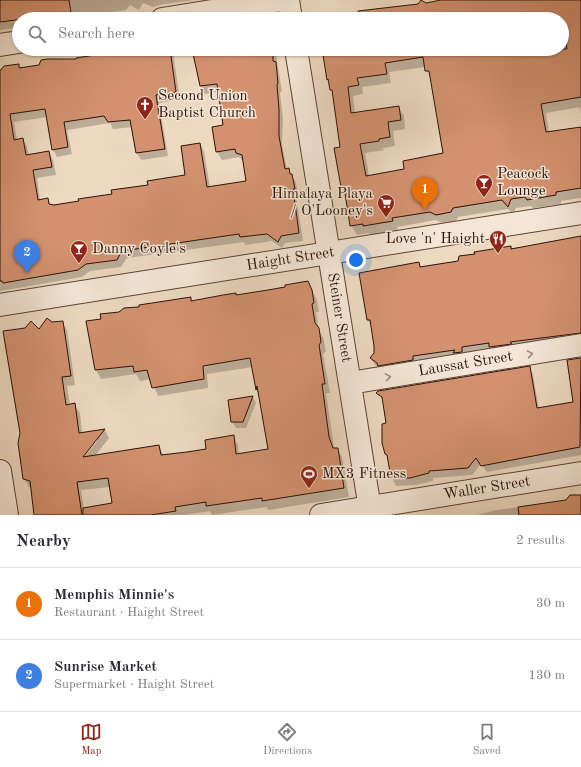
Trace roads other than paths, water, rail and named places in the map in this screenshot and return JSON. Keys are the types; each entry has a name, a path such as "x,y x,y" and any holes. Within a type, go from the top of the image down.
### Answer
{"street":[{"path":"206,12 282,0"},
{"path":"288,0 290,12"},
{"path":"0,45 12,43"},
{"name":"Steiner Street","path":"297,56 370,511"},
{"name":"Haight Street","path":"0,305 581,213"},
{"name":"Laussat Street","path":"350,383 581,345"},
{"path":"0,471 7,515"},
{"name":"Waller Street","path":"321,515 370,511 581,473"}],"place":[{"name":"Second Union Baptist Church","path":"145,120"},
{"name":"Peacock Lounge","path":"484,198"},
{"name":"Memphis Minnie's","path":"425,210"},
{"name":"Himalaya Playa / O'Looney's","path":"386,218"},
{"name":"Love 'n' Haight","path":"498,254"},
{"name":"Danny Coyle's","path":"79,264"},
{"name":"Sunrise Market","path":"27,273"},
{"name":"MX3 Fitness","path":"309,489"}]}
